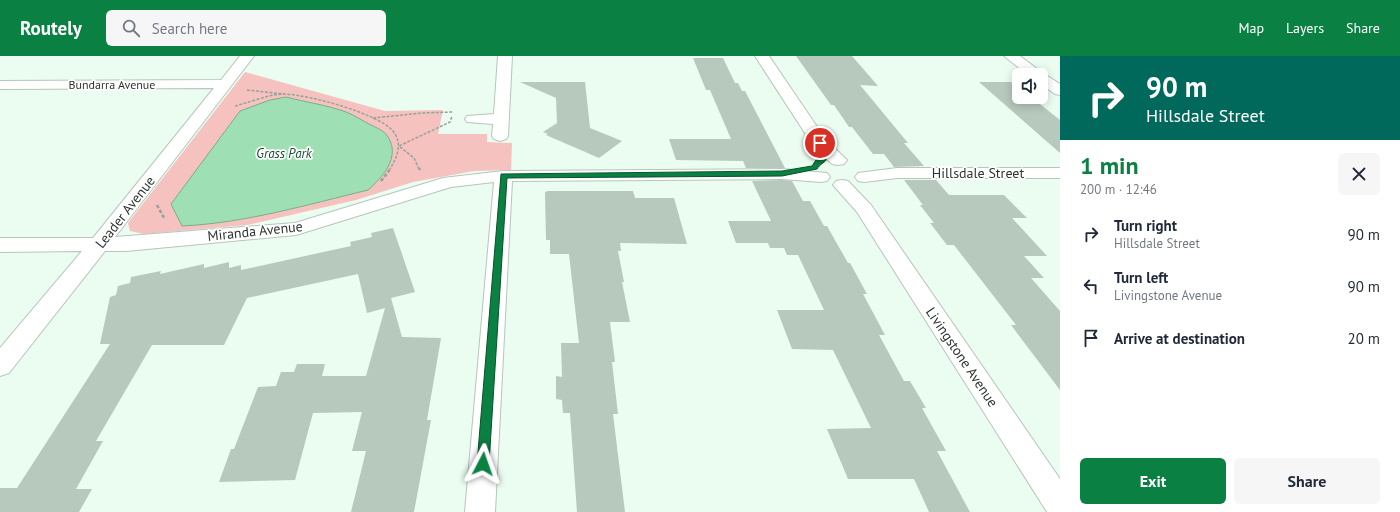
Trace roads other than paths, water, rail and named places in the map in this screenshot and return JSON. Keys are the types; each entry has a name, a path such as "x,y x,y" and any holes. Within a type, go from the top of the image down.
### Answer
{"street":[{"name":"Leader Avenue","path":"0,366 100,243 233,87 247,56"},
{"path":"500,136 505,56"},
{"path":"762,56 823,161 834,183 855,178"},
{"path":"1011,56 1028,68"},
{"path":"1048,83 1060,91"},
{"name":"Bundarra Avenue","path":"0,84 233,87"},
{"path":"466,115 501,119"},
{"path":"480,512 503,176 782,174 823,161 855,178"},
{"name":"Hillsdale Street","path":"855,178 897,173 1060,173"},
{"name":"Miranda Avenue","path":"0,245 100,243 126,244 296,229 448,182 503,176"},
{"name":"Livingstone Avenue","path":"855,178 864,209 1060,505"}],"water":[{"name":"Grass Park","path":"286,97 324,105 346,112 383,131 387,135 392,152 391,159 384,173 368,190 252,217 182,226 171,204 240,111 270,100"}]}
